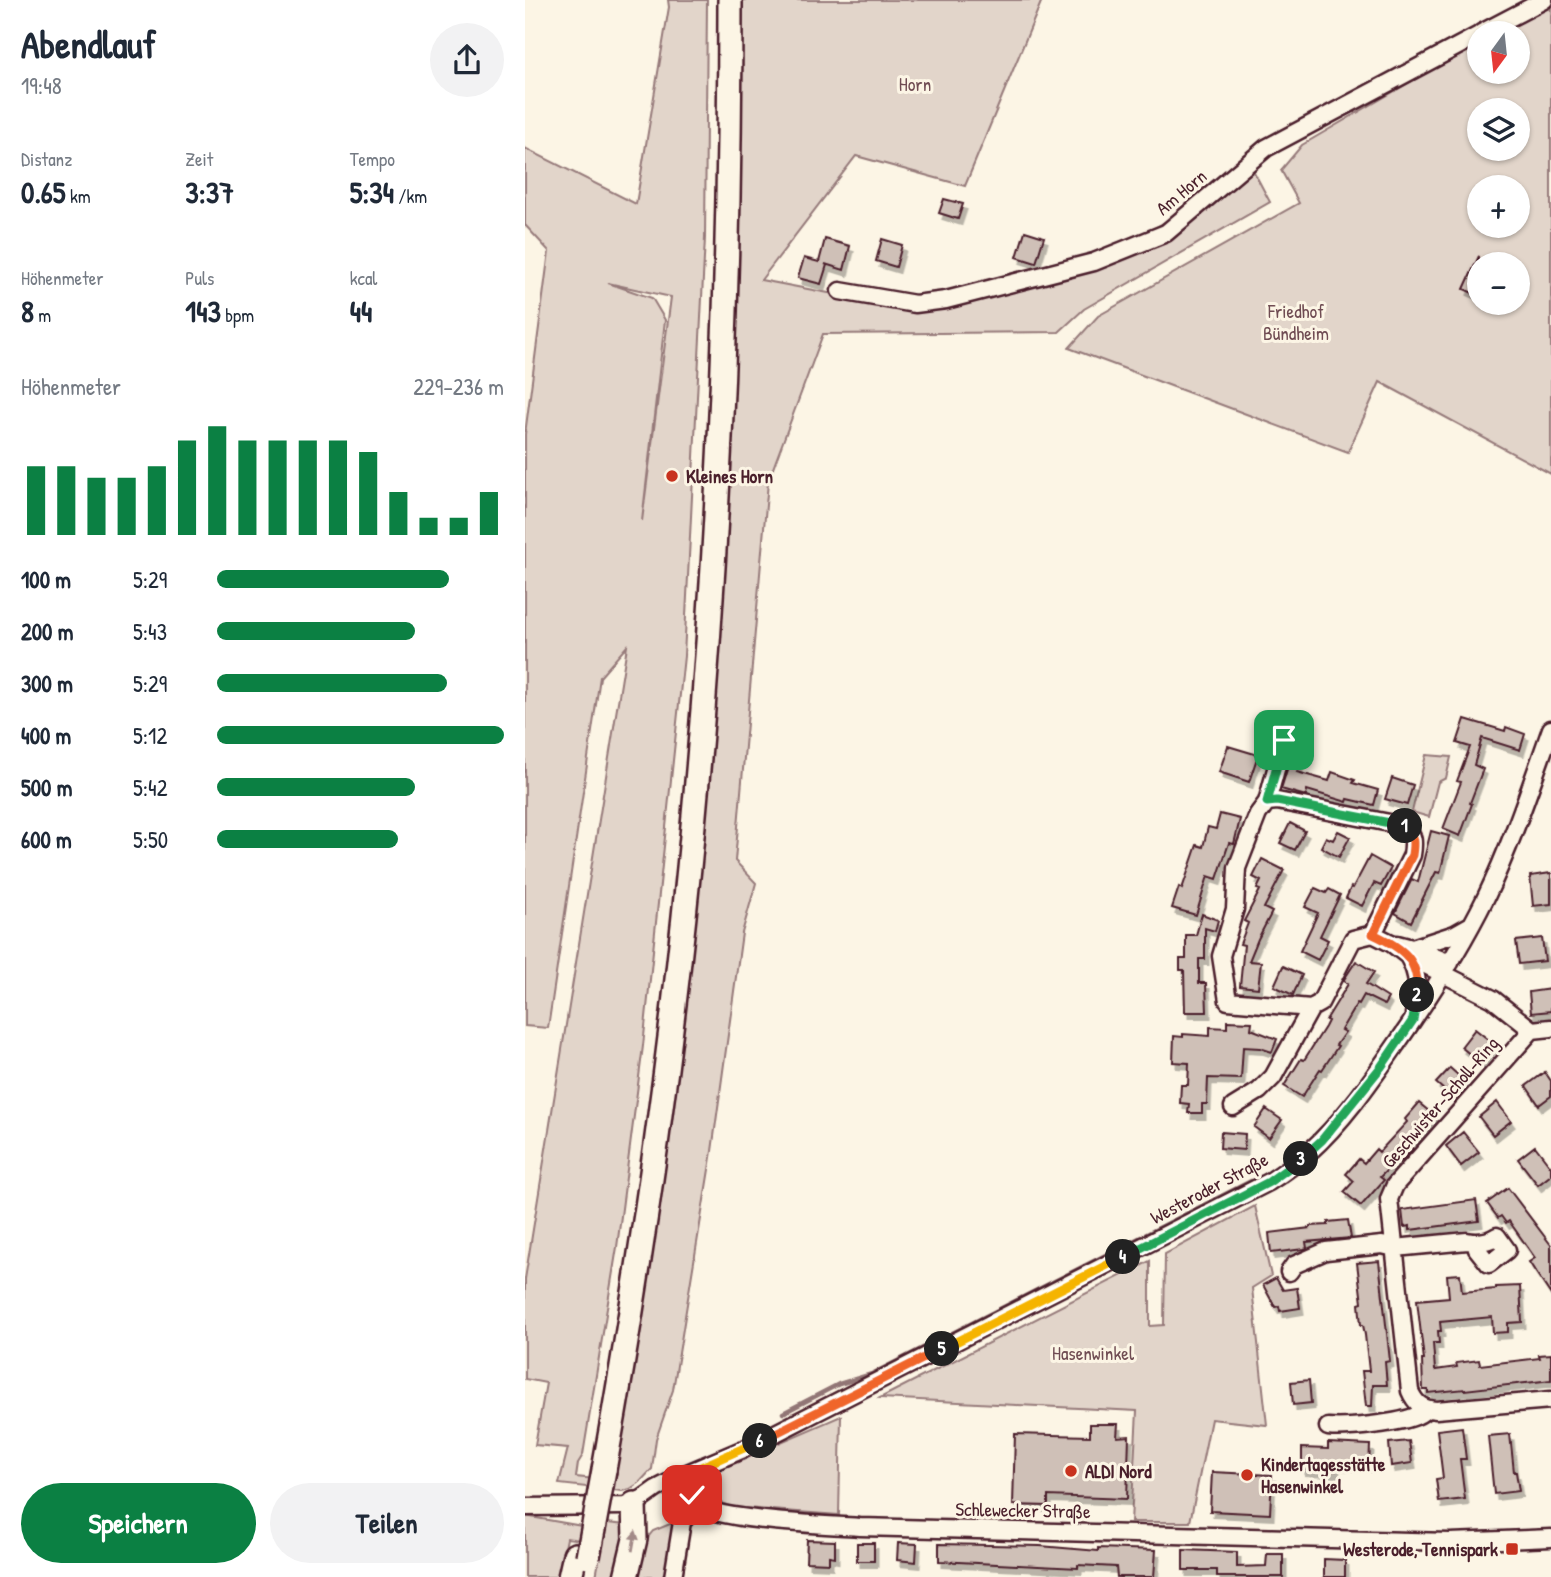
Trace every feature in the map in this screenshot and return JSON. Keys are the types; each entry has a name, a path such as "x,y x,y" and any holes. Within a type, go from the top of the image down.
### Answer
{"highway":[{"path":"716,0 721,239"},
{"path":"580,1566 598,1468 643,1140 684,779 719,323 730,0"},
{"path":"626,1577 635,1539 633,1504"}],"street":[{"name":"Am Horn","path":"1504,21 1544,0"},
{"name":"Am Horn","path":"840,290 915,304 946,300 1094,262 1166,233 1266,148 1467,41"},
{"name":"Westeroder Straße","path":"685,1474 744,1449 1269,1182 1307,1154 1322,1140 1381,1067 1471,925 1517,824 1551,729"},
{"path":"1284,740 1267,802 1258,814 1237,868 1235,909 1220,956 1228,1001 1311,1008"},
{"path":"1267,802 1277,801 1405,826 1413,835 1412,855 1373,934"},
{"path":"1410,952 1471,925"},
{"path":"1233,1107 1259,1091 1273,1077 1311,1008 1320,1003 1353,939 1373,934 1446,968 1493,999 1532,1030 1551,1027"},
{"path":"1410,952 1418,982 1413,1020"},
{"name":"Geschwister-Scholl-Ring","path":"1427,1409 1414,1400 1410,1391 1389,1199 1395,1185 1532,1030"},
{"path":"1289,1272 1294,1265 1326,1251 1382,1245 1395,1248 1475,1242"},
{"path":"1328,1427 1342,1428 1407,1419 1427,1409 1551,1400"},
{"path":"525,1507 616,1507 633,1504 685,1474 698,1504 682,1522 673,1577"},
{"name":"Schlewecker Straße","path":"698,1504 722,1515 860,1527 1450,1542 1551,1538"}],"green space":[{"name":"Horn","path":"668,0 707,0 705,238 684,656 643,1046 617,1247 583,1455 578,1463 576,1477 615,1481 617,1470 614,1458 689,957 723,593 733,324 739,0 1042,0 965,186 856,156 761,280 917,310 1126,245 1253,170 1270,202 1084,309 1059,332 823,334 768,482 735,861 756,883 742,933 712,1151 673,1390 656,1439 652,1469 639,1483 622,1491 559,1484 568,1448 535,1445 546,1383 525,1379 525,1279 627,646 600,677 548,1028 525,1026 525,434 549,251 525,225 525,148 636,204","holes":["608,283 671,297 642,521 665,320 652,298"]},
{"name":"Friedhof Bündheim","path":"1551,0 1551,474 1380,382 1348,452 1069,348 1098,316 1299,203 1281,170 1302,145 1467,49 1467,84 1530,84 1530,21 1515,21"},
{"path":"1426,755 1451,757 1446,778 1438,782 1429,817 1412,812"},
{"name":"Hasenwinkel","path":"1255,1206 1271,1276 1252,1288 1267,1425 1211,1419 1190,1522 1131,1522 1137,1411 880,1398 1150,1261 1150,1326 1164,1325 1165,1254"},
{"path":"841,1416 839,1515 732,1507 711,1499 706,1488 707,1479 712,1472"},
{"path":"525,1516 605,1530 607,1523 626,1525 616,1577 596,1577 602,1543 567,1538 559,1577 525,1577"},
{"path":"674,1524 668,1577 637,1577 649,1536 653,1531"}],"building":[{"path":"944,199 963,204 958,219 939,213"},
{"path":"1025,231 1044,237 1036,263 1017,257"},
{"path":"825,239 850,246 844,270 825,264 827,265 821,284 798,278 804,258 819,262"},
{"path":"882,239 902,245 896,267 876,261"},
{"path":"1465,719 1505,731 1506,727 1525,734 1520,750 1482,738 1474,765 1483,769 1460,836 1443,829 1461,782 1457,781 1470,747 1457,743"},
{"path":"1228,746 1258,755 1249,782 1219,772"},
{"path":"1289,763 1299,766 1297,772 1329,781 1332,772 1355,780 1353,783 1378,790 1374,805 1348,799 1347,802 1307,790 1306,796 1281,789"},
{"path":"1392,778 1413,785 1407,805 1385,799"},
{"path":"1220,814 1240,819 1234,844 1229,843 1217,879 1208,876 1196,915 1172,908 1179,887 1182,889 1197,845 1203,847 1208,827 1216,829"},
{"path":"1290,823 1305,831 1295,850 1280,843"},
{"path":"1338,831 1350,837 1339,857 1321,847 1326,837 1333,840"},
{"path":"1431,831 1449,836 1440,873 1436,872 1411,922 1395,913 1412,879 1418,882"},
{"path":"1370,856 1391,868 1381,886 1374,883 1362,906 1346,898"},
{"path":"1262,859 1284,870 1264,908 1272,912 1249,961 1261,962 1258,988 1240,986 1244,945 1240,944 1248,923 1244,921 1260,890 1257,889 1261,881 1253,877"},
{"path":"1551,873 1551,904 1533,906 1530,876"},
{"path":"1315,888 1326,893 1329,889 1340,895 1320,936 1328,940 1318,960 1300,951 1318,913 1305,907"},
{"path":"1202,914 1218,920 1215,931 1205,928 1205,959 1199,959 1199,983 1206,983 1207,1012 1185,1012 1184,970 1180,970 1180,959 1186,959 1186,935 1196,935"},
{"path":"1542,938 1545,961 1519,964 1516,941"},
{"path":"1356,961 1374,972 1366,984 1388,998 1384,1005 1364,995 1359,1004 1357,1003 1341,1030 1345,1032 1336,1045 1338,1046 1302,1097 1284,1086 1325,1027 1328,1021 1326,1020 1348,984 1343,981"},
{"path":"1283,966 1302,975 1293,995 1274,986"},
{"path":"1551,989 1551,1011 1531,1013 1529,992"},
{"path":"1227,1021 1252,1022 1251,1029 1277,1039 1272,1052 1243,1047 1241,1079 1208,1078 1207,1104 1202,1104 1202,1113 1188,1113 1189,1104 1180,1103 1181,1085 1188,1085 1189,1063 1173,1062 1174,1036 1210,1036 1210,1027 1227,1028"},
{"path":"1475,1029 1494,1044 1480,1062 1461,1047"},
{"path":"1450,1068 1467,1083 1453,1098 1436,1083"},
{"path":"1545,1072 1551,1081 1551,1096 1539,1105 1526,1086"},
{"path":"1497,1102 1511,1121 1493,1135 1479,1117"},
{"path":"1419,1103 1436,1117 1411,1147 1413,1149 1380,1177 1384,1180 1361,1206 1344,1192 1354,1181 1346,1174 1359,1159 1364,1163 1376,1149 1379,1152 1407,1122 1405,1119"},
{"path":"1266,1109 1282,1120 1269,1138 1254,1127"},
{"path":"1221,1132 1245,1134 1244,1150 1220,1148"},
{"path":"1463,1132 1479,1152 1461,1166 1446,1146"},
{"path":"1535,1146 1551,1167 1551,1175 1538,1185 1518,1159"},
{"path":"1508,1188 1551,1245 1551,1295 1529,1262 1535,1258 1509,1221 1506,1223 1501,1216 1498,1218 1487,1203"},
{"path":"1476,1200 1479,1221 1410,1230 1410,1226 1404,1227 1402,1210"},
{"path":"1348,1220 1351,1238 1306,1242 1307,1248 1304,1249 1271,1253 1269,1233"},
{"path":"1379,1261 1390,1361 1385,1362 1387,1385 1373,1385 1372,1406 1366,1406 1362,1371 1369,1371 1365,1335 1361,1325 1359,1304 1362,1303 1357,1263"},
{"path":"1460,1274 1462,1292 1520,1286 1522,1322 1508,1323 1508,1332 1493,1333 1492,1317 1440,1322 1439,1343 1433,1343 1435,1370 1457,1367 1456,1363 1479,1360 1480,1365 1540,1358 1539,1355 1551,1354 1551,1380 1428,1393 1428,1390 1423,1390 1424,1360 1417,1300 1449,1297 1447,1275"},
{"path":"1276,1278 1283,1290 1297,1288 1300,1308 1280,1311 1279,1306 1275,1307 1263,1285"},
{"path":"1309,1380 1311,1403 1293,1405 1291,1382"},
{"name":"ALDI Nord","path":"1090,1424 1118,1424 1117,1437 1129,1436 1127,1499 1048,1496 1048,1506 1013,1505 1015,1434 1090,1436"},
{"path":"1462,1427 1466,1459 1460,1459 1465,1499 1439,1502 1436,1479 1443,1478 1437,1430"},
{"path":"1510,1434 1519,1491 1494,1494 1488,1436"},
{"path":"1409,1441 1412,1463 1391,1466 1389,1443"},
{"path":"1328,1443 1370,1445 1369,1466 1336,1464 1335,1471 1302,1470 1302,1448 1328,1449"},
{"path":"1212,1472 1272,1475 1270,1514 1210,1511"},
{"path":"807,1540 835,1541 835,1557 829,1556 829,1563 806,1562"},
{"path":"857,1543 874,1543 874,1561 857,1561"},
{"path":"898,1543 917,1544 916,1562 897,1560"},
{"path":"939,1544 1040,1546 1098,1551 1098,1548 1156,1550 1154,1577 1117,1577 1116,1567 1078,1565 1078,1568 939,1561"},
{"path":"1183,1550 1237,1552 1237,1567 1266,1566 1267,1554 1283,1554 1283,1577 1217,1577 1217,1570 1183,1570"},
{"path":"1324,1559 1345,1560 1345,1577 1324,1577"}],"waterway":[{"path":"783,1413 839,1384 872,1374 1251,1181"}],"place":[{"name":"Kleines Horn","path":"672,476"},
{"name":"ALDI Nord","path":"1071,1471"},
{"name":"Kindertagesstätte Hasenwinkel","path":"1247,1475"},
{"name":"Westerode, Tennispark","path":"1512,1549"}],"route":[{"path":"692,1495 685,1474 744,1449 1269,1182 1307,1154 1345,1113 1413,1020 1418,982 1414,967 1408,956 1373,934 1412,855 1413,835 1405,826 1277,801 1267,802 1284,740"}]}
